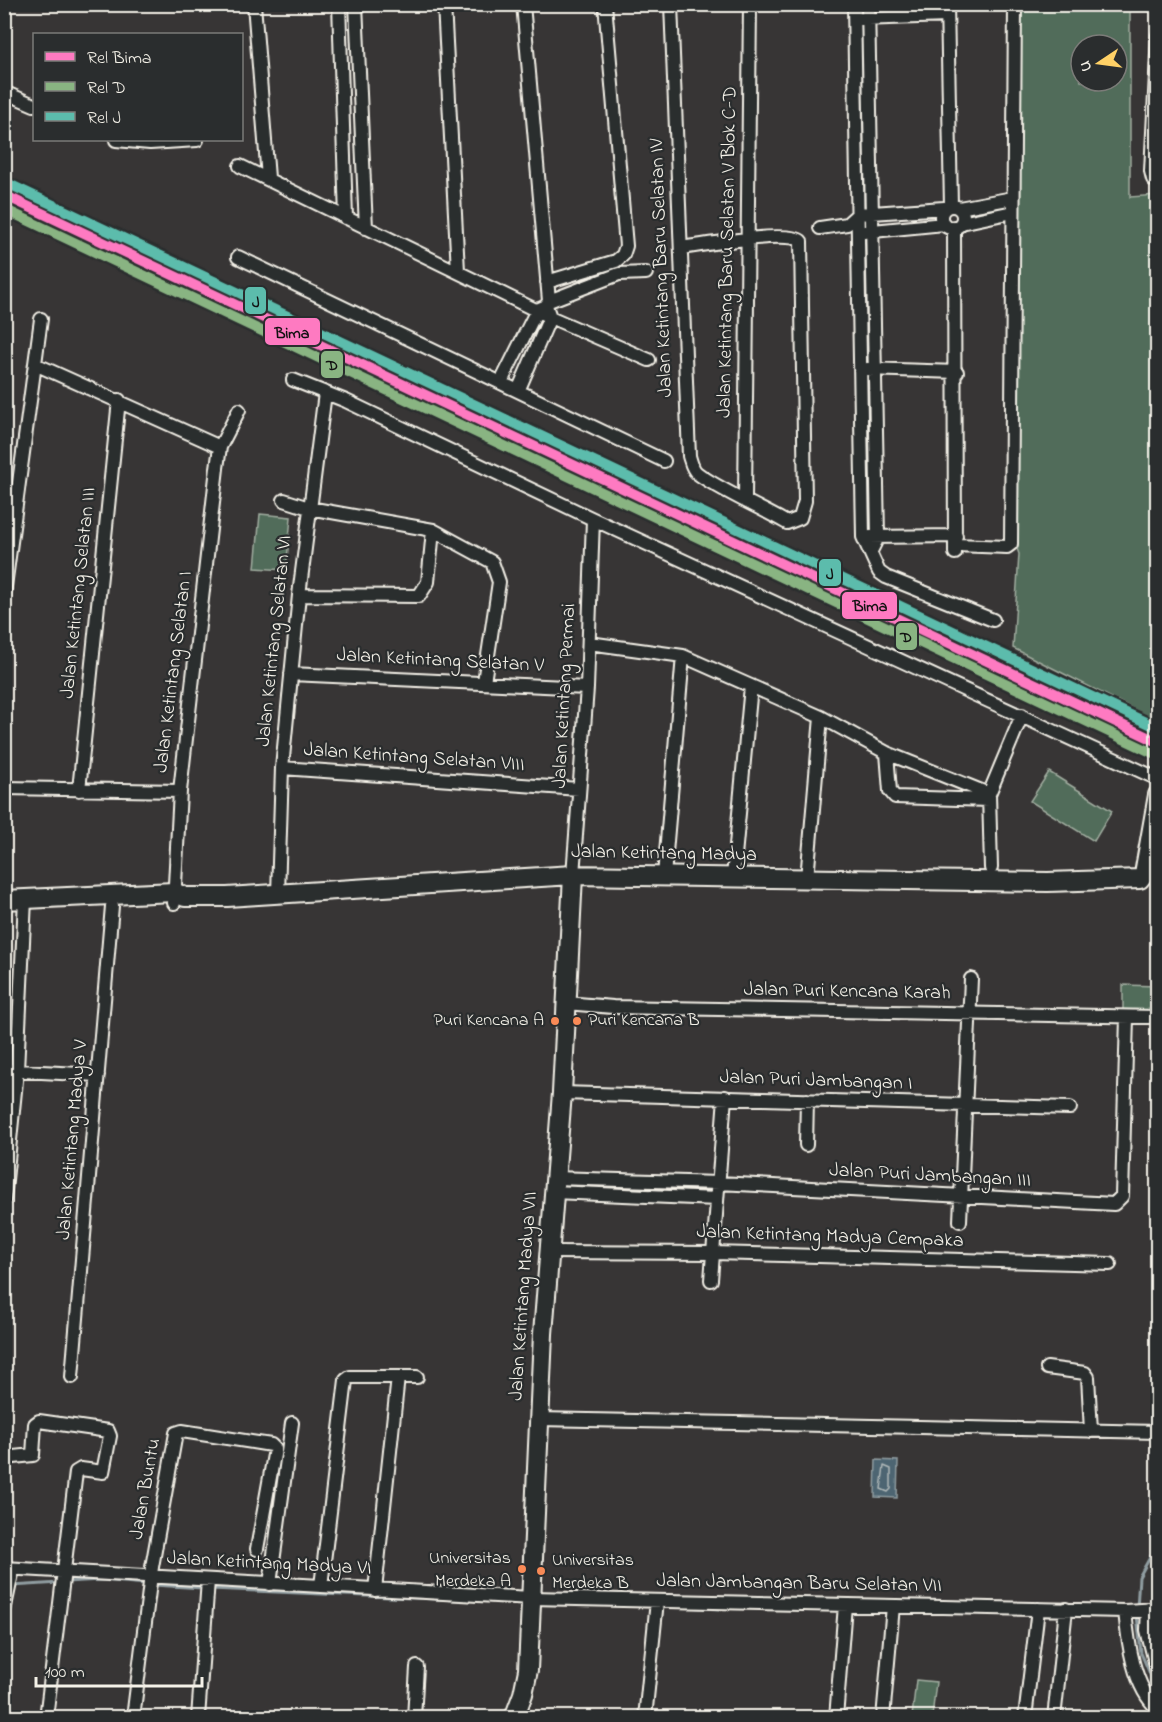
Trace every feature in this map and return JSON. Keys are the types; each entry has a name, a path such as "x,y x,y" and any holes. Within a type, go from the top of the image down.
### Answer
{"street":[{"path":"254,4 268,178"},
{"path":"339,4 346,218"},
{"path":"357,4 366,228"},
{"path":"444,4 458,271"},
{"path":"518,391 545,309 547,282 523,4"},
{"path":"547,282 616,261 623,255 626,246 605,4"},
{"name":"Jalan Ketintang Baru Selatan IV","path":"671,4 691,463 696,472 787,523 800,518 805,501 801,241 793,237 747,239"},
{"name":"Jalan Ketintang Baru Selatan V Blok C-D","path":"745,499 750,4"},
{"path":"854,4 858,214 865,232 875,369 878,537 871,551"},
{"path":"868,4 871,213 865,232 860,369 863,537 879,572 886,577 993,620"},
{"path":"863,537 1007,547 1011,544 1015,4"},
{"path":"854,19 868,20 947,10 952,207 941,219 953,225"},
{"path":"1158,34 1151,171 1153,179 1158,183"},
{"path":"4,92 33,105"},
{"path":"127,141 150,143 181,141"},
{"path":"240,166 366,228 545,309 649,360"},
{"path":"4,192 251,309"},
{"path":"847,224 858,214 952,207 1013,198"},
{"path":"4,199 170,283"},
{"path":"952,207 962,215 953,225 957,372 956,544"},
{"path":"820,228 847,224 865,232 953,225 1013,212"},
{"path":"681,248 747,239"},
{"path":"238,257 663,461"},
{"path":"501,382 545,309 619,274 646,273"},
{"path":"5,590 41,320"},
{"path":"35,364 220,447 239,410"},
{"path":"860,369 957,372"},
{"path":"292,380 325,393 1158,779"},
{"name":"Jalan Ketintang Selatan VI","path":"278,894 282,768 299,595 325,393"},
{"name":"Jalan Ketintang Selatan III","path":"79,790 119,400"},
{"name":"Jalan Ketintang Selatan I","path":"178,897 180,791 220,447"},
{"path":"284,500 309,508 434,530 492,562 499,582 484,682"},
{"name":"Jalan Ketintang Permai","path":"573,875 587,688 593,519"},
{"path":"299,595 419,596 428,582 434,530"},
{"path":"589,643 683,656 820,717 887,753 989,797"},
{"path":"664,876 683,656"},
{"name":"Jalan Ketintang Selatan V","path":"291,674 587,688"},
{"path":"733,877 751,687"},
{"path":"990,868 989,797 1022,715"},
{"path":"807,879 820,717"},
{"path":"887,753 890,791 895,797 989,797"},
{"name":"Jalan Ketintang Selatan VIII","path":"282,768 579,789"},
{"path":"4,788 180,791"},
{"name":"Jalan Ketintang Madya","path":"4,911 25,905 278,894 573,875 984,879 1048,882 1142,878 1158,795"},
{"name":"Jalan Ketintang Madya VII","path":"514,1718 523,1694 528,1670 539,1419 562,1093 573,875"},
{"name":"Jalan Ketintang Madya","path":"4,900 25,905 112,906 178,897"},
{"path":"4,1200 11,1071 25,905"},
{"name":"Jalan Ketintang Madya V","path":"72,1377 112,906"},
{"path":"960,1221 971,979"},
{"name":"Jalan Puri Kencana Karah","path":"566,1003 613,1007 1158,1017"},
{"name":"Jalan Puri Jambangan III","path":"554,1185 606,1179 1114,1204 1122,1196 1127,1017"},
{"path":"11,1071 98,1075"},
{"name":"Jalan Puri Jambangan I","path":"562,1093 1070,1108"},
{"path":"711,1281 725,1097"},
{"path":"806,1145 807,1100"},
{"path":"606,1179 606,1193"},
{"path":"554,1185 606,1193 717,1199"},
{"name":"Jalan Ketintang Madya Cempaka","path":"550,1252 713,1253 1110,1264"},
{"path":"1047,1368 1085,1373 1088,1377 1091,1431"},
{"path":"375,1590 398,1377"},
{"path":"321,1586 346,1380 417,1377"},
{"path":"539,1419 1158,1432"},
{"path":"4,1458 33,1455 35,1424 39,1421 109,1432 103,1472 81,1469 76,1472 65,1579 46,1718"},
{"path":"270,1584 292,1423"},
{"name":"Jalan Buntu","path":"150,1584 173,1436 180,1431 271,1445 275,1449 257,1549"},
{"path":"4,1611 8,1594 9,1572"},
{"name":"Jalan Ketintang Madya VI","path":"9,1572 65,1579 207,1588 270,1584 321,1586 531,1604"},
{"path":"133,1718 150,1584"},
{"path":"198,1718 207,1588"},
{"name":"Jalan Jambangan Baru Selatan VII","path":"531,1604 1146,1608"},
{"path":"836,1718 845,1605"},
{"path":"645,1718 657,1606"},
{"path":"882,1718 893,1606"},
{"path":"1146,1608 1147,1630 1158,1674"},
{"path":"1146,1608 1127,1633 1140,1683 1158,1709"},
{"path":"1025,1718 1038,1609"},
{"path":"1054,1718 1066,1609"},
{"path":"414,1718 417,1667"}],"green space":[{"path":"1020,5 1130,5 1130,197 1158,195 1157,721 1013,648 1019,554 1015,543"},
{"path":"260,514 291,517 286,570 255,568"},
{"path":"1049,772 1112,811 1094,841 1030,801"},
{"path":"1123,985 1157,986 1157,1012 1123,1011"},
{"path":"916,1680 936,1682 932,1717 912,1717"}],"water":[{"path":"876,1460 898,1461 897,1498 875,1497"}],"waterway":[{"path":"1137,1608 1139,1577 1158,1543"},
{"path":"66,1582 101,1580 146,1584"},
{"path":"12,1586 60,1583"},
{"path":"153,1585 203,1588"},
{"path":"210,1589 482,1601"},
{"path":"683,1607 720,1609"},
{"path":"1137,1615 1141,1653 1158,1693"}],"rail line":[{"name":"J","path":"9,184 1158,728"},
{"name":"Bima","path":"4,195 1158,742"},
{"name":"D","path":"4,209 1153,753"}],"place":[{"name":"Puri Kencana A","path":"555,1021"},
{"name":"Puri Kencana B","path":"577,1021"},
{"name":"Universitas Merdeka A","path":"522,1569"},
{"name":"Universitas Merdeka B","path":"541,1571"}]}
